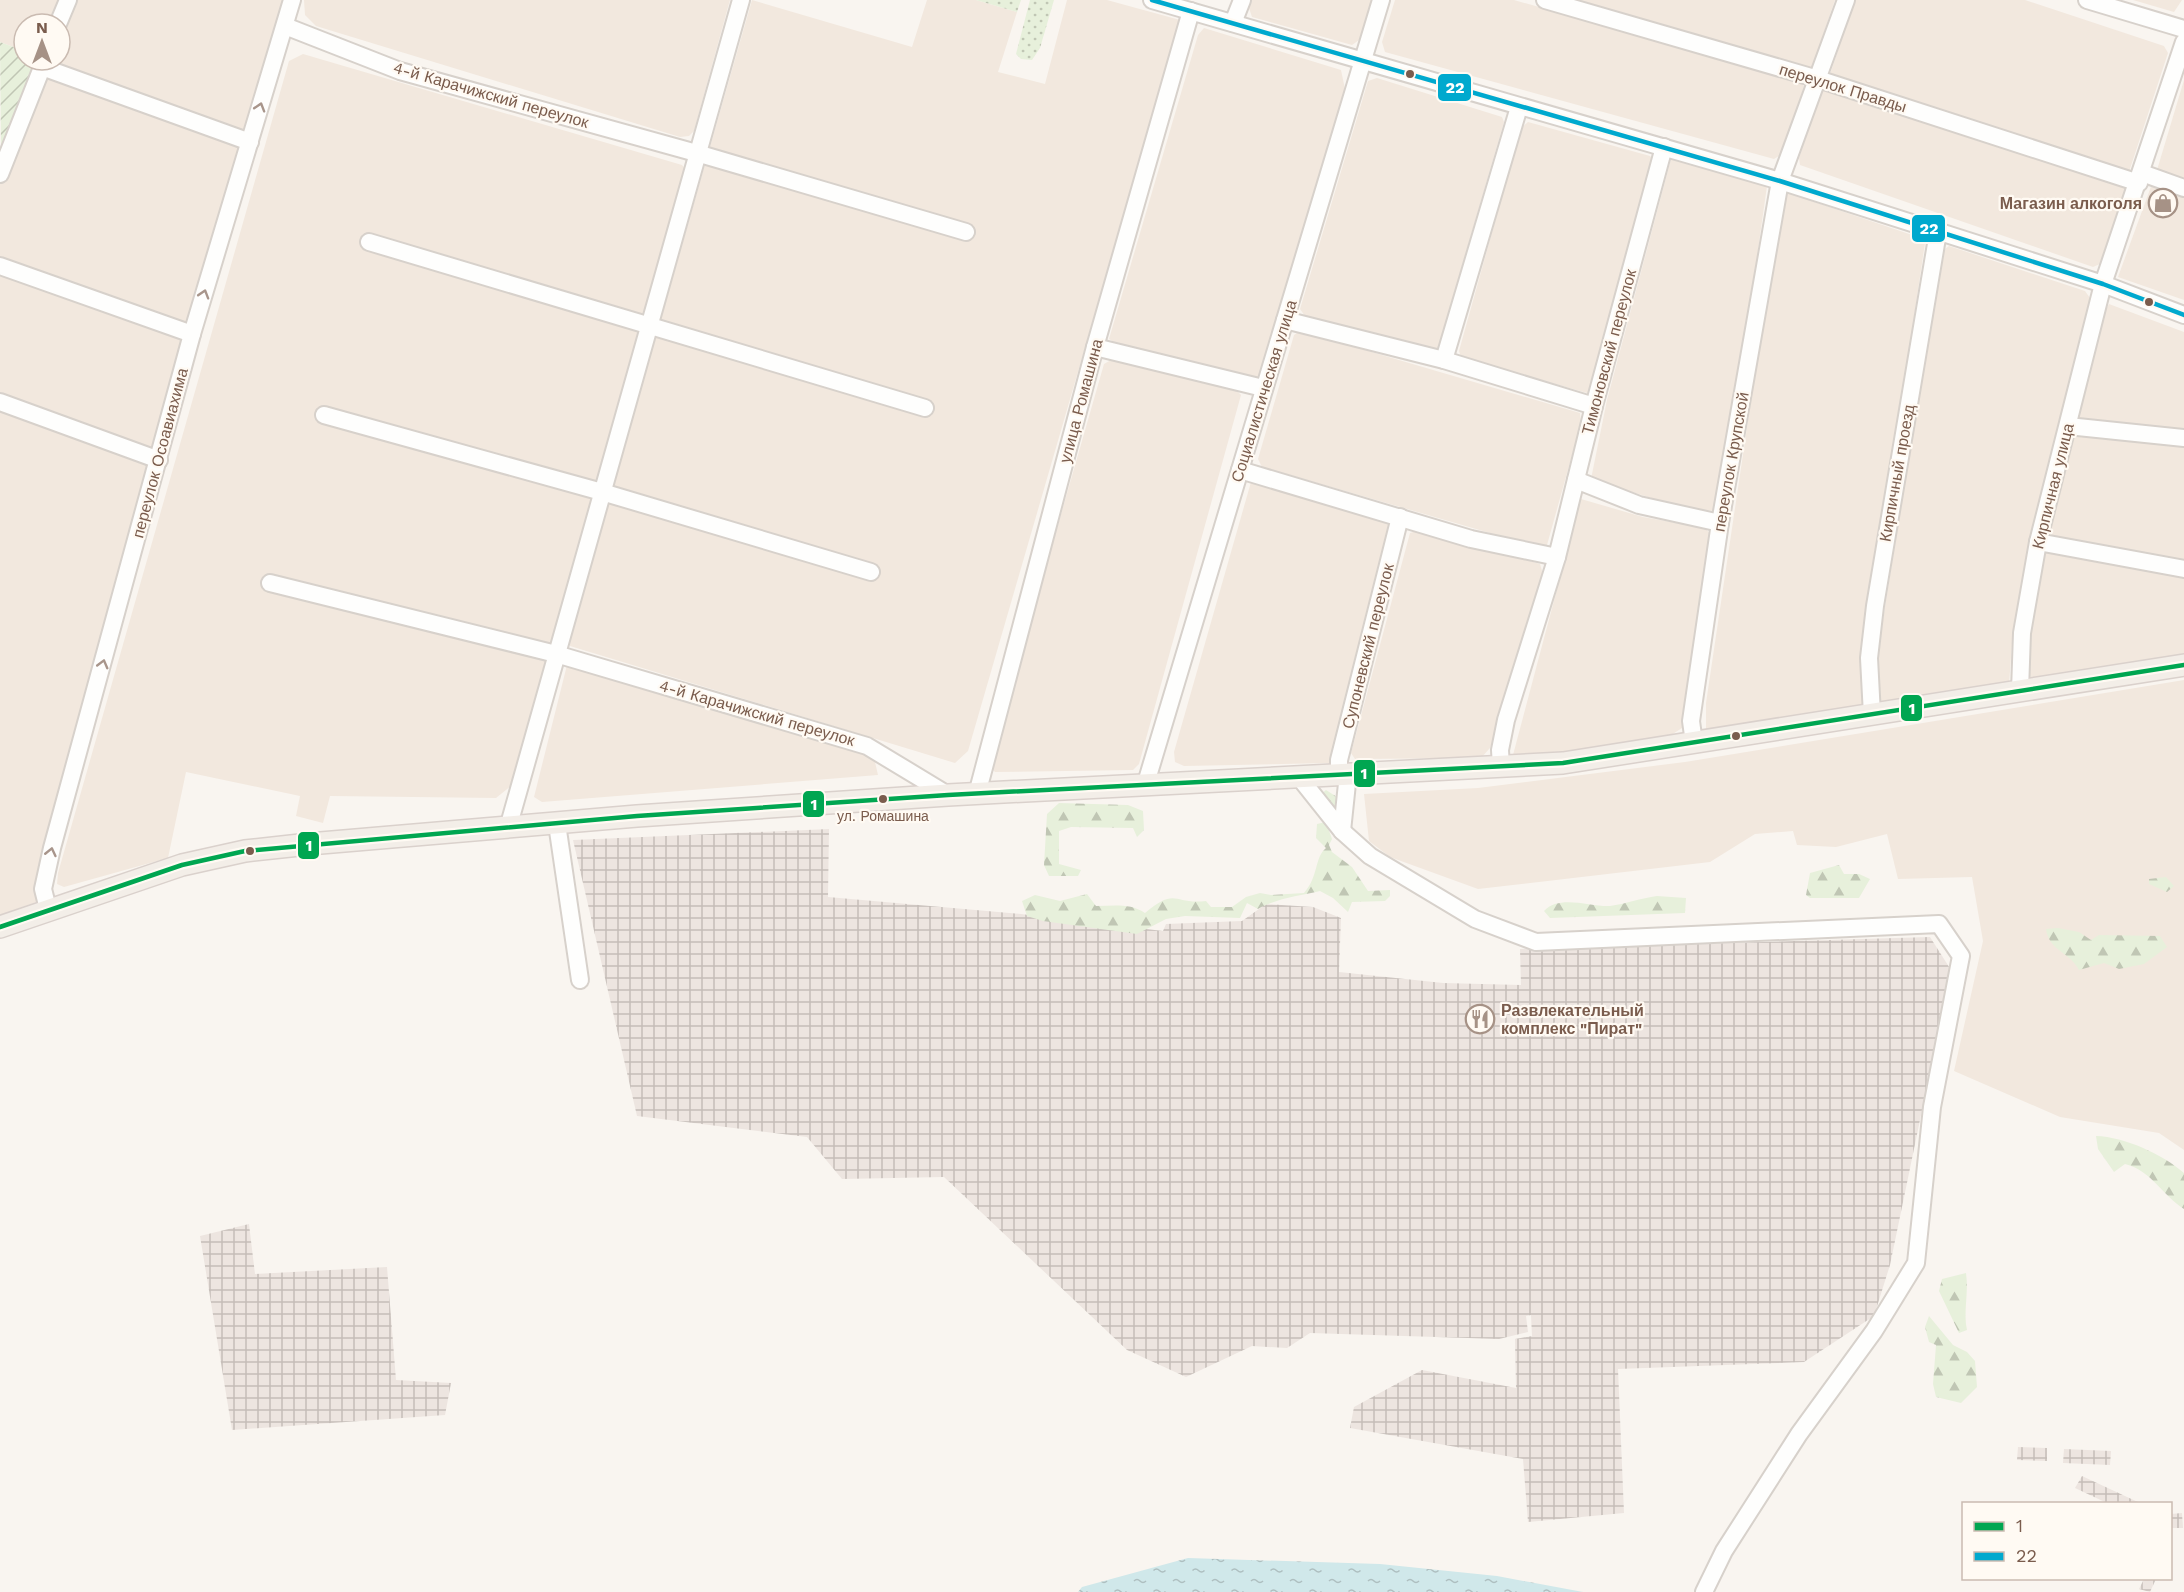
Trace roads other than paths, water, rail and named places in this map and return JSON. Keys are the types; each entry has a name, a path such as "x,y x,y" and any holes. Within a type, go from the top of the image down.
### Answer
{"main road":[{"path":"0,927 182,865 245,852 557,824 948,795 1563,763 2184,665"}],"street":[{"name":"переулок Осоавиахима","path":"48,909 43,889 52,848 192,334 292,0"},
{"path":"508,828 633,380 700,154 741,0"},
{"path":"1152,0 1780,181 2103,284 2184,315"},
{"path":"1233,23 1242,0"},
{"name":"Социалистическая улица","path":"1146,783 1381,0"},
{"name":"переулок Правды","path":"1545,0 1818,79 2140,178 2184,188"},
{"name":"переулок Крупской","path":"1694,743 1691,721 1720,523 1780,181 1846,0"},
{"path":"2087,0 2184,29"},
{"name":"улица Ромашина","path":"976,794 1095,347 1191,11"},
{"name":"4-й Карачижский переулок","path":"285,26 400,71 700,154 966,232"},
{"name":"Кирпичная улица","path":"2020,691 2022,633 2038,542 2067,426 2103,284 2184,42"},
{"path":"0,174 40,72"},
{"path":"67,72 250,142"},
{"path":"1444,360 1519,107"},
{"name":"Тимоновский переулок","path":"1501,767 1500,750 1506,720 1557,557 1594,406 1664,147"},
{"name":"Кирпичный проезд","path":"1872,715 1869,658 1875,606 1938,232"},
{"path":"369,242 925,408"},
{"path":"0,266 192,334"},
{"path":"1285,320 1444,360 1594,406"},
{"path":"1095,347 1263,387"},
{"path":"0,402 159,460"},
{"path":"324,415 602,492 871,572"},
{"path":"2067,426 2184,438"},
{"path":"1240,470 1471,539 1557,557"},
{"path":"1576,480 1639,505 1720,523"},
{"name":"Супоневский переулок","path":"1342,831 1344,775 1339,760 1400,517"},
{"path":"2038,542 2184,570"},
{"name":"4-й Карачижский переулок","path":"270,583 556,654 867,746 948,795"},
{"path":"1299,777 1342,831 1370,856 1475,919 1536,942 1939,924 1961,956 1932,1107 1916,1263 1874,1331 1799,1434 1761,1492 1724,1551 1704,1592"},
{"path":"557,824 580,980"}],"water":[{"path":"1188,1558 1380,1564 1497,1576 1583,1592 1078,1592 1082,1587"}],"place":[{"name":"Магазин алкоголя","path":"2163,203"},
{"name":"ул. Ромашина","path":"883,799"},
{"name":"Развлекательный комплекс \"Пират\"","path":"1480,1019"}]}
